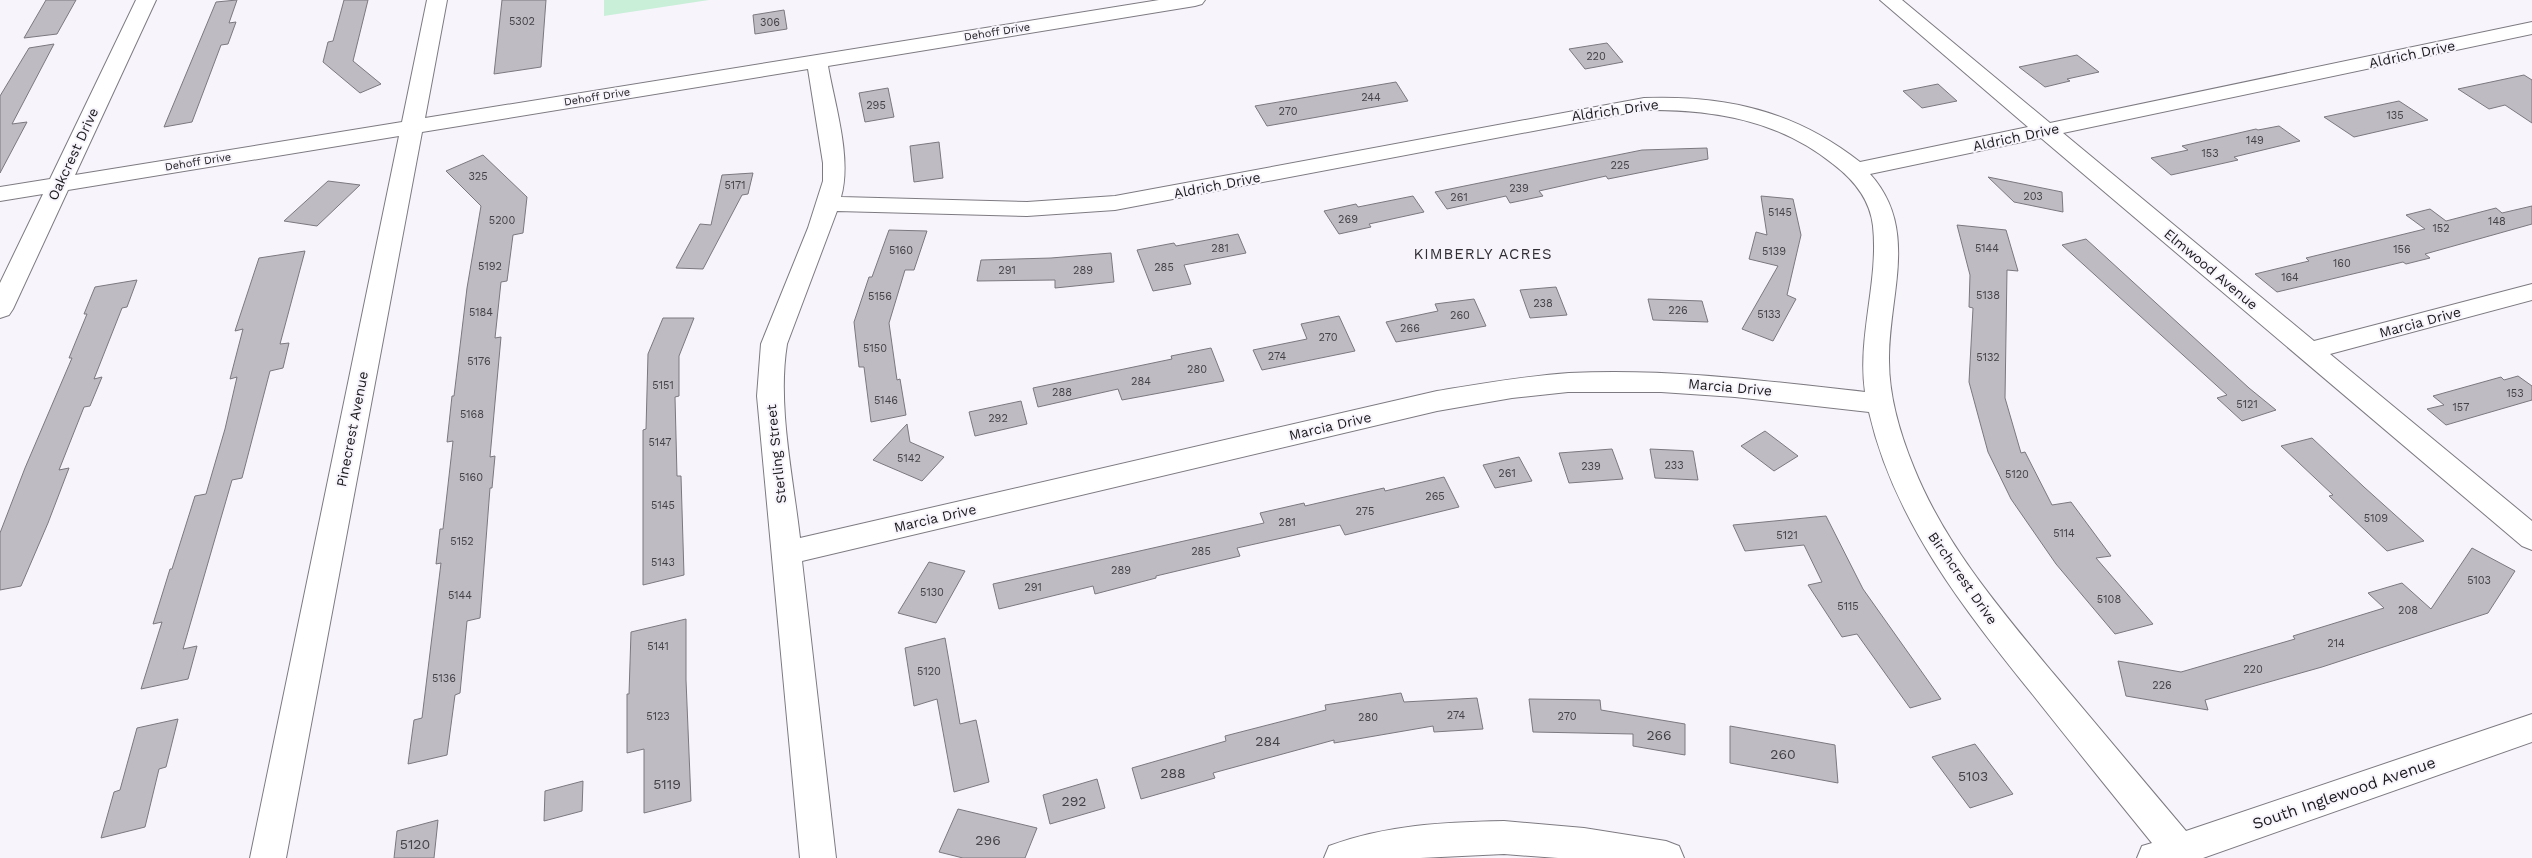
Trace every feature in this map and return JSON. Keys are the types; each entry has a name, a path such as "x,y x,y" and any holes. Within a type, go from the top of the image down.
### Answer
{"street":[{"name":"Oakcrest Drive","path":"0,309 146,0"},
{"name":"Pinecrest Avenue","path":"268,858 437,0"},
{"name":"Dehoff Drive","path":"0,194 1195,0"},
{"name":"Elmwood Avenue","path":"1890,0 2532,538"},
{"name":"Aldrich Drive","path":"827,204 1027,209 1115,203 1621,107 1657,103 1702,105 1752,115 1788,128 1815,141 1857,170 2532,28"},
{"name":"Sterling Street","path":"817,62 834,163 834,181 820,228 780,326 771,361 770,396 818,858"},
{"name":"Birchcrest Drive","path":"1857,170 1875,194 1886,229 1876,373 1887,431 1903,476 1923,518 1946,559 2168,854"},
{"name":"Marcia Drive","path":"2309,351 2532,292"},
{"name":"Marcia Drive","path":"786,553 1437,401 1510,388 1586,382 1663,382 1742,388 1882,404"},
{"name":"South Inglewood Avenue","path":"2168,854 2532,728"},
{"path":"1342,858 1420,841 1484,836 1545,839 1666,858"}],"green space":[{"path":"604,0 709,0 604,16"}],"building":[{"path":"46,0 76,0 57,34 24,38"},
{"path":"237,0 229,23 236,22 228,44 221,45 192,122 164,127 216,2"},
{"path":"344,0 368,0 353,61 381,84 360,93 323,62 328,42 333,41"},
{"path":"502,0 546,0 541,67 494,74"},
{"path":"784,10 787,29 755,34 753,15"},
{"path":"1607,43 1623,62 1585,69 1569,49"},
{"path":"54,44 12,124 27,122 0,173 0,96 29,48"},
{"path":"2077,55 2099,72 2067,79 2070,81 2045,87 2019,67"},
{"path":"2524,75 2532,80 2532,123 2505,105 2489,109 2458,89"},
{"path":"1396,82 1408,101 1267,126 1255,106"},
{"path":"1938,84 1957,101 1922,108 1903,91"},
{"path":"888,88 894,117 865,122 859,93"},
{"path":"2399,101 2428,120 2354,137 2324,117"},
{"path":"2279,126 2300,141 2234,157 2238,160 2171,175 2151,158 2188,150 2182,146 2256,129"},
{"path":"939,142 943,178 914,182 910,146"},
{"path":"1707,148 1708,159 1608,179 1606,176 1539,191 1543,196 1510,203 1506,196 1447,209 1435,192 1642,150"},
{"path":"483,155 527,197 523,233 513,235 507,281 501,282 495,338 501,337 490,457 495,456 492,488 490,488 480,618 467,621 460,693 455,695 447,755 408,764 414,720 422,718 441,563 436,564 440,529 443,529 453,441 447,442 452,396 454,396 467,288 481,206 446,171"},
{"path":"753,173 748,194 742,195 703,269 676,268 700,224 711,225 722,175"},
{"path":"1988,177 2062,192 2063,212 2014,202"},
{"path":"328,181 360,185 317,226 284,221"},
{"path":"1413,196 1424,212 1369,224 1371,227 1339,234 1324,211 1356,204 1358,207"},
{"path":"1761,196 1793,199 1801,235 1787,295 1796,299 1773,341 1742,329 1778,266 1749,259 1756,232 1767,235"},
{"path":"2532,206 2532,224 2425,254 2430,258 2406,264 2403,262 2277,292 2255,274 2309,261 2306,258 2425,229 2406,215 2430,209 2446,221 2496,208 2502,213"},
{"path":"1957,225 2006,230 2018,271 2007,270 2005,398 2021,453 2025,452 2052,505 2071,502 2111,556 2096,558 2153,624 2115,634 2056,564 2011,499 1988,452 1969,382 1973,308 1969,307 1970,275"},
{"path":"889,230 927,231 914,270 905,270 889,323 897,380 900,379 906,415 871,422 864,367 859,367 854,322 869,277 872,277"},
{"path":"1238,234 1246,253 1184,265 1191,284 1153,291 1137,250 1174,243 1176,246"},
{"path":"2086,239 2249,388 2276,410 2242,421 2217,398 2227,395 2062,245"},
{"path":"305,251 280,344 289,343 283,368 270,371 242,478 232,480 183,649 197,646 188,679 141,689 162,622 153,624 170,569 172,569 195,496 206,494 225,429 237,377 230,379 243,329 235,331 259,258"},
{"path":"1111,253 1114,282 1055,288 1055,280 977,281 981,260 1051,258"},
{"path":"137,280 127,307 122,308 94,379 102,377 90,406 84,407 59,470 69,468 21,586 0,590 0,533 25,468 72,358 69,358 87,314 84,314 95,287"},
{"path":"1556,287 1567,315 1530,318 1520,290"},
{"path":"1474,299 1486,326 1396,342 1386,322 1438,311 1435,304"},
{"path":"1648,299 1702,301 1708,322 1653,320"},
{"path":"1339,316 1355,351 1262,370 1253,350 1307,339 1301,324"},
{"path":"663,318 694,318 679,356 679,396 675,397 677,476 681,476 684,575 643,585 643,430 646,429 648,354"},
{"path":"1211,348 1224,381 1122,400 1118,389 1038,407 1033,388 1172,359 1171,356"},
{"path":"2518,376 2532,386 2532,400 2446,425 2427,409 2444,405 2433,396 2501,377 2504,380"},
{"path":"1021,401 1027,424 975,436 969,412"},
{"path":"907,424 910,442 944,457 922,481 873,460"},
{"path":"1765,431 1798,456 1774,471 1741,446"},
{"path":"2312,438 2424,541 2387,551 2329,496 2333,495 2281,446"},
{"path":"1612,449 1623,479 1569,483 1559,453"},
{"path":"1650,449 1693,451 1698,480 1655,478"},
{"path":"1519,457 1532,481 1495,488 1483,465"},
{"path":"1444,477 1459,507 1345,535 1340,525 1237,548 1240,556 1156,576 1156,578 1095,594 1093,586 999,609 993,584 1264,523 1260,513 1304,503 1305,506 1384,488 1385,491"},
{"path":"1826,516 1863,589 1941,699 1910,708 1857,634 1842,637 1808,585 1822,582 1804,545 1745,551 1733,525"},
{"path":"2472,548 2515,571 2488,613 2322,667 2205,700 2208,710 2126,696 2118,661 2181,672 2295,639 2293,636 2384,608 2368,593 2402,583 2431,609"},
{"path":"929,562 965,571 936,623 898,613"},
{"path":"686,619 686,680 691,801 644,813 644,749 627,753 627,694 629,694 631,632"},
{"path":"945,638 960,724 976,720 989,782 954,792 937,699 914,706 905,648"},
{"path":"1401,693 1404,702 1477,698 1483,729 1434,732 1433,726 1334,743 1334,740 1213,773 1215,778 1141,799 1132,768 1226,741 1225,736 1326,710 1325,705"},
{"path":"1529,699 1600,700 1601,710 1685,724 1685,755 1633,746 1633,734 1533,732"},
{"path":"178,719 166,767 159,769 145,827 101,838 114,792 120,790 137,728"},
{"path":"1730,726 1835,745 1838,783 1730,763"},
{"path":"1975,744 2013,794 1970,808 1932,757"},
{"path":"1097,779 1105,808 1050,824 1043,795"},
{"path":"583,781 582,811 544,821 545,791"},
{"path":"958,809 1037,828 1025,858 963,858 939,852"},
{"path":"438,820 434,858 394,858 397,831"}],"district":[{"name":"KIMBERLY ACRES","path":"1483,254"}]}
